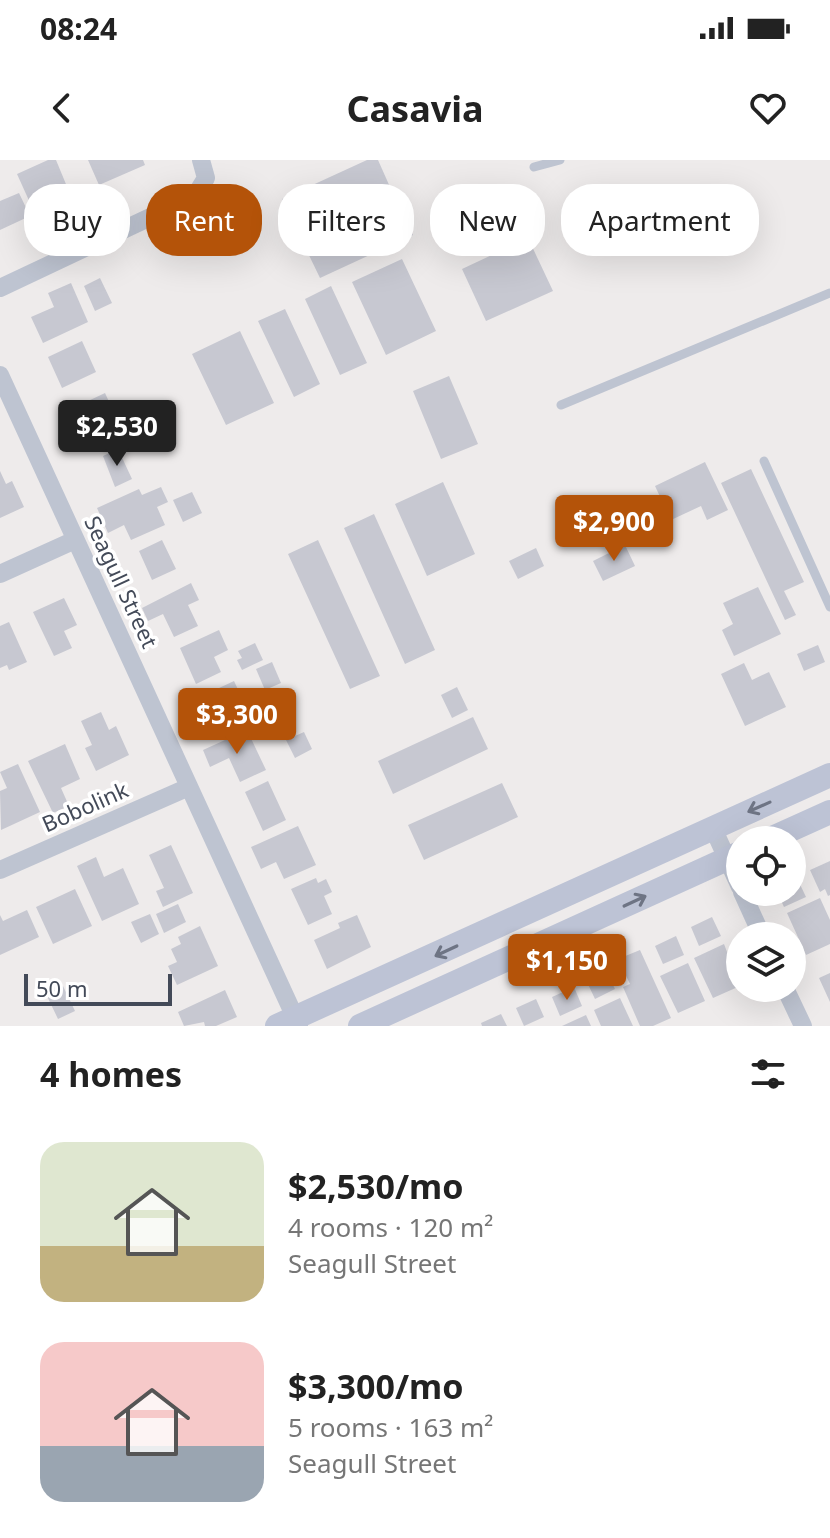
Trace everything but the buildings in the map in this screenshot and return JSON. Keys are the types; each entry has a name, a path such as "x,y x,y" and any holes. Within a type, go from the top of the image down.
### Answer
{"main road":[{"path":"291,1023 830,775"},
{"path":"799,826 830,812"},
{"path":"360,1026 726,860"},
{"path":"504,924 518,956"}],"street":[{"path":"0,288 195,196 204,169"},
{"name":"Seagull Street","path":"0,375 189,787 291,1023"},
{"path":"0,574 75,540"},
{"name":"Bobolink","path":"0,870 189,787"},
{"path":"713,828 726,845"},
{"path":"792,1002 803,1026"}],"lane":[{"path":"534,167 560,160"},
{"path":"561,405 830,293"},
{"path":"764,461 830,607"}]}
